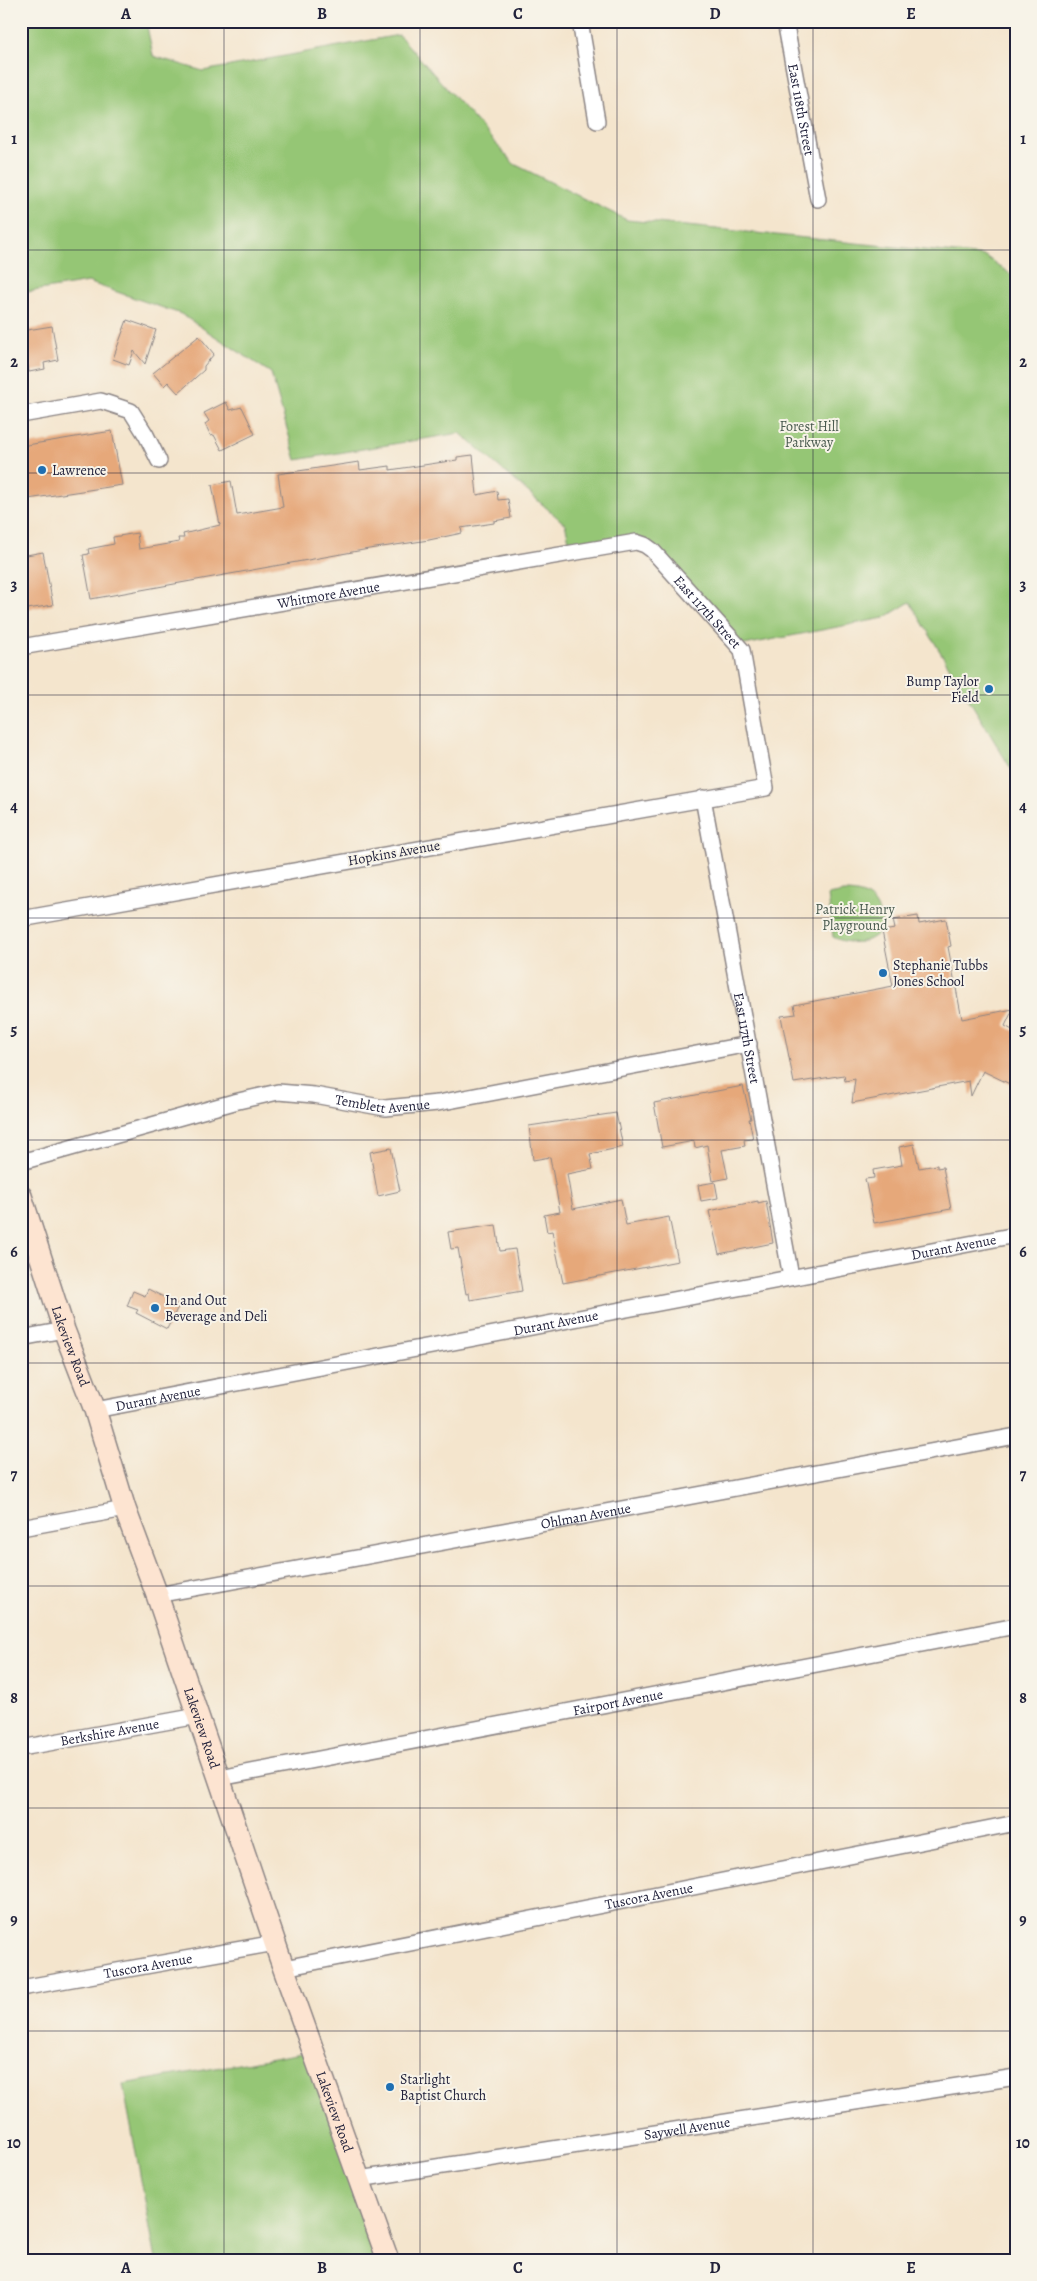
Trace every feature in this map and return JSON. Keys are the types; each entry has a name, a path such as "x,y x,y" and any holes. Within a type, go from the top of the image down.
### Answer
{"street":[{"path":"580,21 597,121"},
{"name":"East 118th Street","path":"785,21 818,199"},
{"path":"21,415 101,401 131,411 159,461"},
{"name":"Whitmore Avenue","path":"21,647 636,542"},
{"name":"East 117th Street","path":"636,542 652,550 742,650 766,788"},
{"name":"Hopkins Avenue","path":"21,919 766,788"},
{"name":"East 117th Street","path":"703,798 791,1277"},
{"name":"Temblett Avenue","path":"21,1162 278,1092 314,1095 385,1108 438,1103 749,1044"},
{"name":"Lakeview Road","path":"21,1196 64,1330 95,1410 125,1509 157,1595 284,1968 388,2260"},
{"name":"Durant Avenue","path":"95,1410 1016,1235"},
{"path":"21,1338 64,1330"},
{"name":"Ohlman Avenue","path":"157,1595 1016,1436"},
{"path":"21,1528 125,1509"},
{"name":"Fairport Avenue","path":"220,1778 1016,1626"},
{"name":"Berkshire Avenue","path":"21,1748 198,1716"},
{"name":"Tuscora Avenue","path":"284,1968 1016,1823"},
{"name":"Tuscora Avenue","path":"21,1988 276,1943"},
{"name":"Saywell Avenue","path":"359,2179 1016,2077"}],"green space":[{"name":"Forest Hill Parkway","path":"21,21 146,21 153,56 203,71 399,35 514,164 627,220 985,256 1016,278 1016,777 910,602 884,618 739,646 645,545 572,552 565,524 460,433 296,460 271,373 181,314 88,282 21,293"},
{"name":"Patrick Henry Playground","path":"852,892 866,896 875,904 883,925 874,937 861,942 847,942 833,937 828,895"},
{"path":"314,2051 388,2260 156,2260 123,2084"}],"building":[{"path":"127,320 156,330 145,364 134,351 129,365 113,359"},
{"path":"52,326 58,360 44,363 45,369 29,372 21,331"},
{"path":"199,336 214,354 204,366 204,370 178,393 168,382 164,386 153,373"},
{"path":"226,402 230,410 242,407 255,434 222,450 214,435 211,436 205,424 209,421 204,413"},
{"path":"112,431 122,485 21,500 21,446"},
{"path":"473,455 477,495 497,491 498,500 508,499 511,518 494,521 494,523 461,528 462,533 429,540 91,599 83,555 89,554 88,549 114,544 113,537 137,533 139,549 179,542 178,538 184,538 183,534 220,525 212,485 231,481 237,515 283,507 278,474 359,462 360,470 390,466 390,470 457,460 457,457"},
{"path":"43,552 53,605 21,610 21,556"},
{"path":"918,916 919,924 946,919 951,946 948,947 962,1019 1013,1009 1005,1026 1016,1032 1016,1087 983,1071 971,1096 969,1081 852,1103 855,1079 845,1081 844,1075 794,1083 781,1016 796,1014 794,1005 893,986 882,931 895,929 893,920"},
{"path":"743,1086 751,1119 749,1119 753,1139 744,1140 745,1146 722,1150 728,1178 713,1181 707,1145 695,1148 694,1141 662,1147 654,1103"},
{"path":"616,1113 623,1147 590,1154 593,1169 567,1174 573,1209 621,1199 626,1225 669,1217 678,1261 563,1283 552,1231 547,1232 544,1215 560,1212 550,1157 533,1160 529,1126"},
{"path":"914,1144 919,1168 937,1165 937,1168 943,1167 951,1209 874,1223 865,1179 874,1178 873,1170 902,1165 899,1147"},
{"path":"391,1148 400,1191 378,1196 370,1152"},
{"path":"715,1182 718,1198 701,1201 698,1185"},
{"path":"758,1201 758,1203 766,1201 773,1243 719,1254 709,1211"},
{"path":"496,1225 500,1251 515,1249 522,1291 470,1300 469,1293 466,1294 458,1248 451,1249 448,1232"},
{"name":"In and Out Beverage and Deli","path":"148,1289 179,1305 167,1329 136,1313 138,1310 127,1306 133,1291 145,1296"}],"place":[{"name":"Lawrence","path":"42,470"},
{"name":"Bump Taylor Field","path":"989,689"},
{"name":"Stephanie Tubbs Jones School","path":"883,973"},
{"name":"In and Out Beverage and Deli","path":"155,1308"},
{"name":"Starlight Baptist Church","path":"390,2087"}]}
